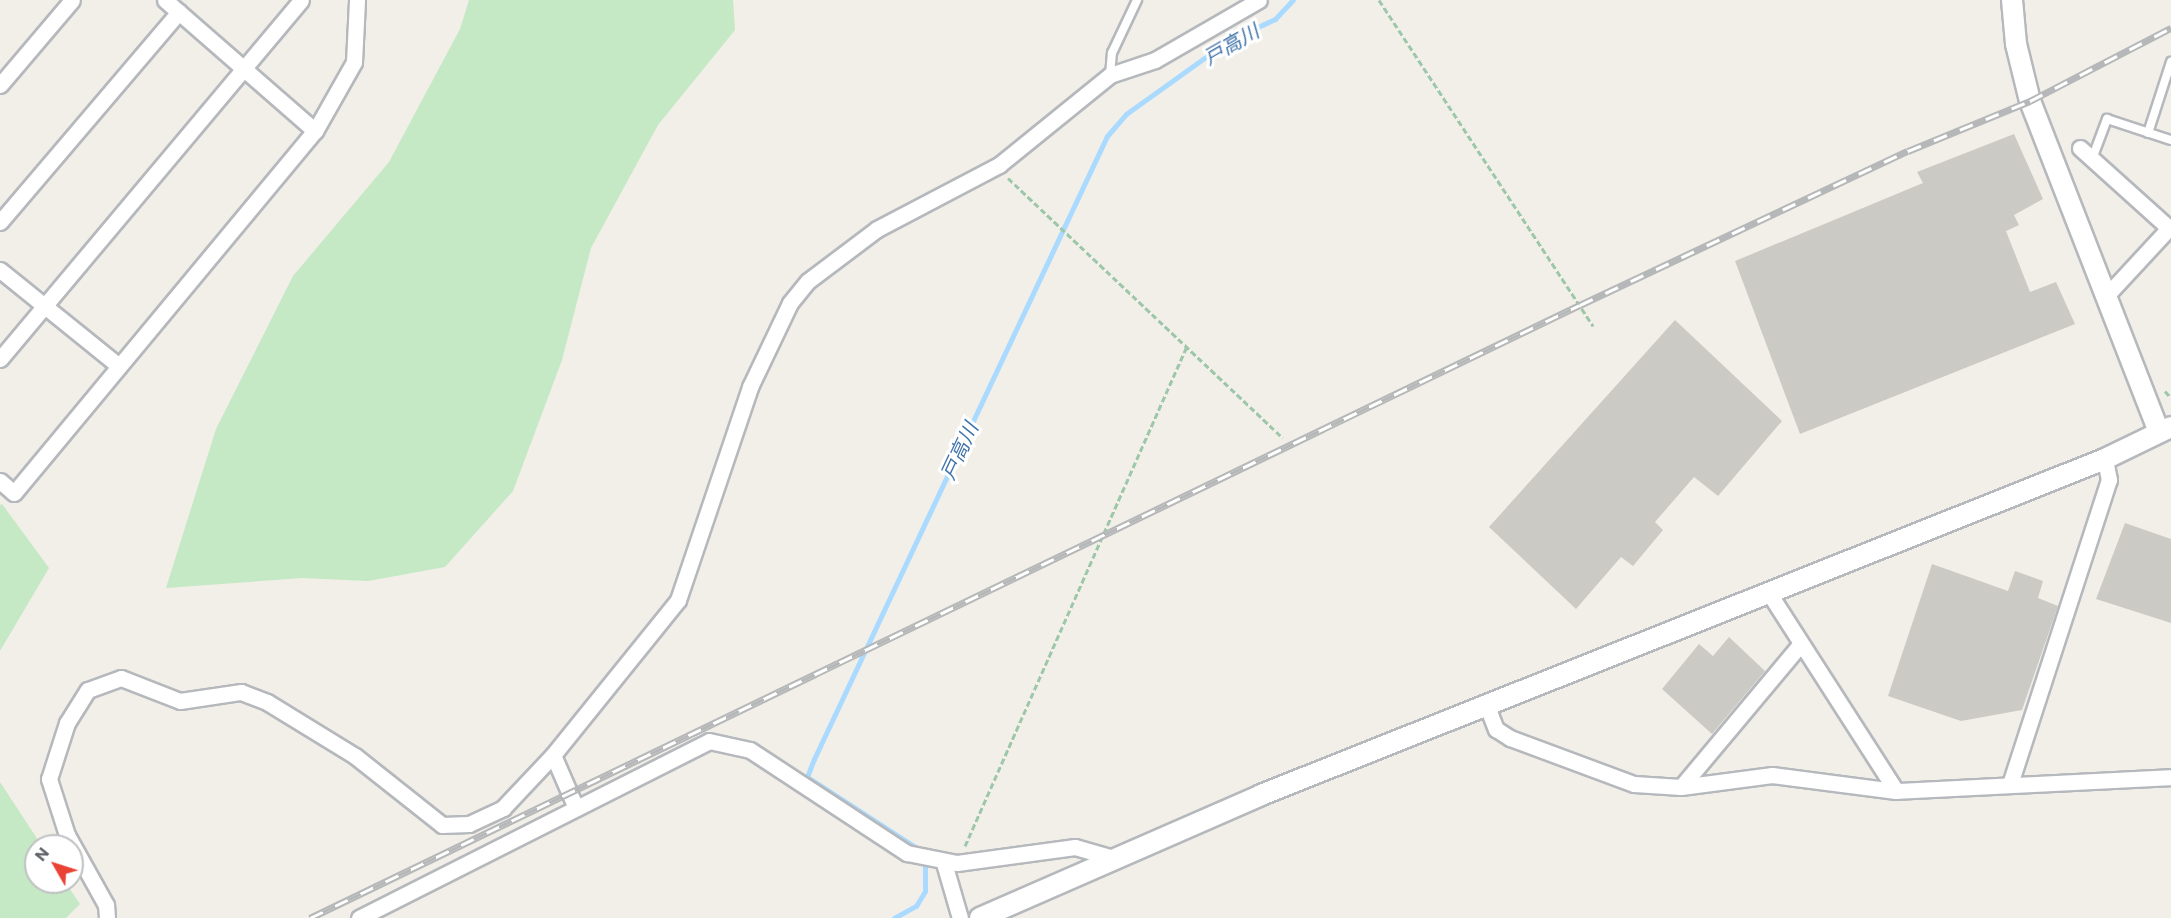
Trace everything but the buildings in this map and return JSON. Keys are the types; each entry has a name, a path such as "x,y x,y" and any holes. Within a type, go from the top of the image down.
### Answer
{"street":[{"path":"0,85 72,0"},
{"path":"165,0 315,131"},
{"path":"0,359 301,0"},
{"path":"0,481 14,493 315,131 354,62 357,0"},
{"path":"107,918 106,905 67,835 49,779 67,723 88,690 120,678 180,701 241,692 267,702 356,756 442,825 469,824 503,808 553,755 678,600 750,387 790,303 842,251 999,165 1080,93 1110,75 1155,60 1259,0"},
{"path":"980,918 1111,857 2105,459 2165,430 2107,294 2030,101 2008,0"},
{"path":"0,222 179,12"},
{"path":"2086,154 2170,229 2107,294"},
{"path":"0,270 119,366"},
{"path":"2011,781 2109,480 2105,459"},
{"path":"1769,593 1799,646 1896,791"},
{"path":"1681,787 1799,646"},
{"path":"1487,706 1496,729 1510,738 1606,777 1681,787 1772,775 1896,791 2011,781 2171,777"},
{"path":"359,918 709,741 750,750 907,853 950,863 1076,847 1111,857"},
{"path":"553,755 576,808"},
{"path":"950,863 960,918"}],"lane":[{"path":"1110,75 1112,53 1137,0"},
{"path":"2148,133 2171,62"},
{"path":"2086,154 2107,120 2171,140"}],"path":[{"path":"1379,0 1593,326"},
{"path":"999,165 1011,183 1187,345 1283,438"},
{"path":"950,863 1187,345"}],"green space":[{"path":"469,0 733,0 735,30 658,125 591,248 562,360 513,491 445,567 368,581 302,578 166,588 216,429 293,276 389,162 460,29"},
{"path":"2,504 49,568 0,651 0,505"},
{"path":"0,782 34,834 24,834 24,894 73,894 80,904 66,918 0,918"}],"waterway":[{"name":"戸高川","path":"920,850 807,777 814,759 1107,136 1126,114 1228,41 1275,19 1293,0"},
{"name":"戸高川","path":"894,918 916,906 925,891 925,857"}],"railway":[{"path":"310,918 1580,305 1908,151 2030,101 2171,28"}]}
